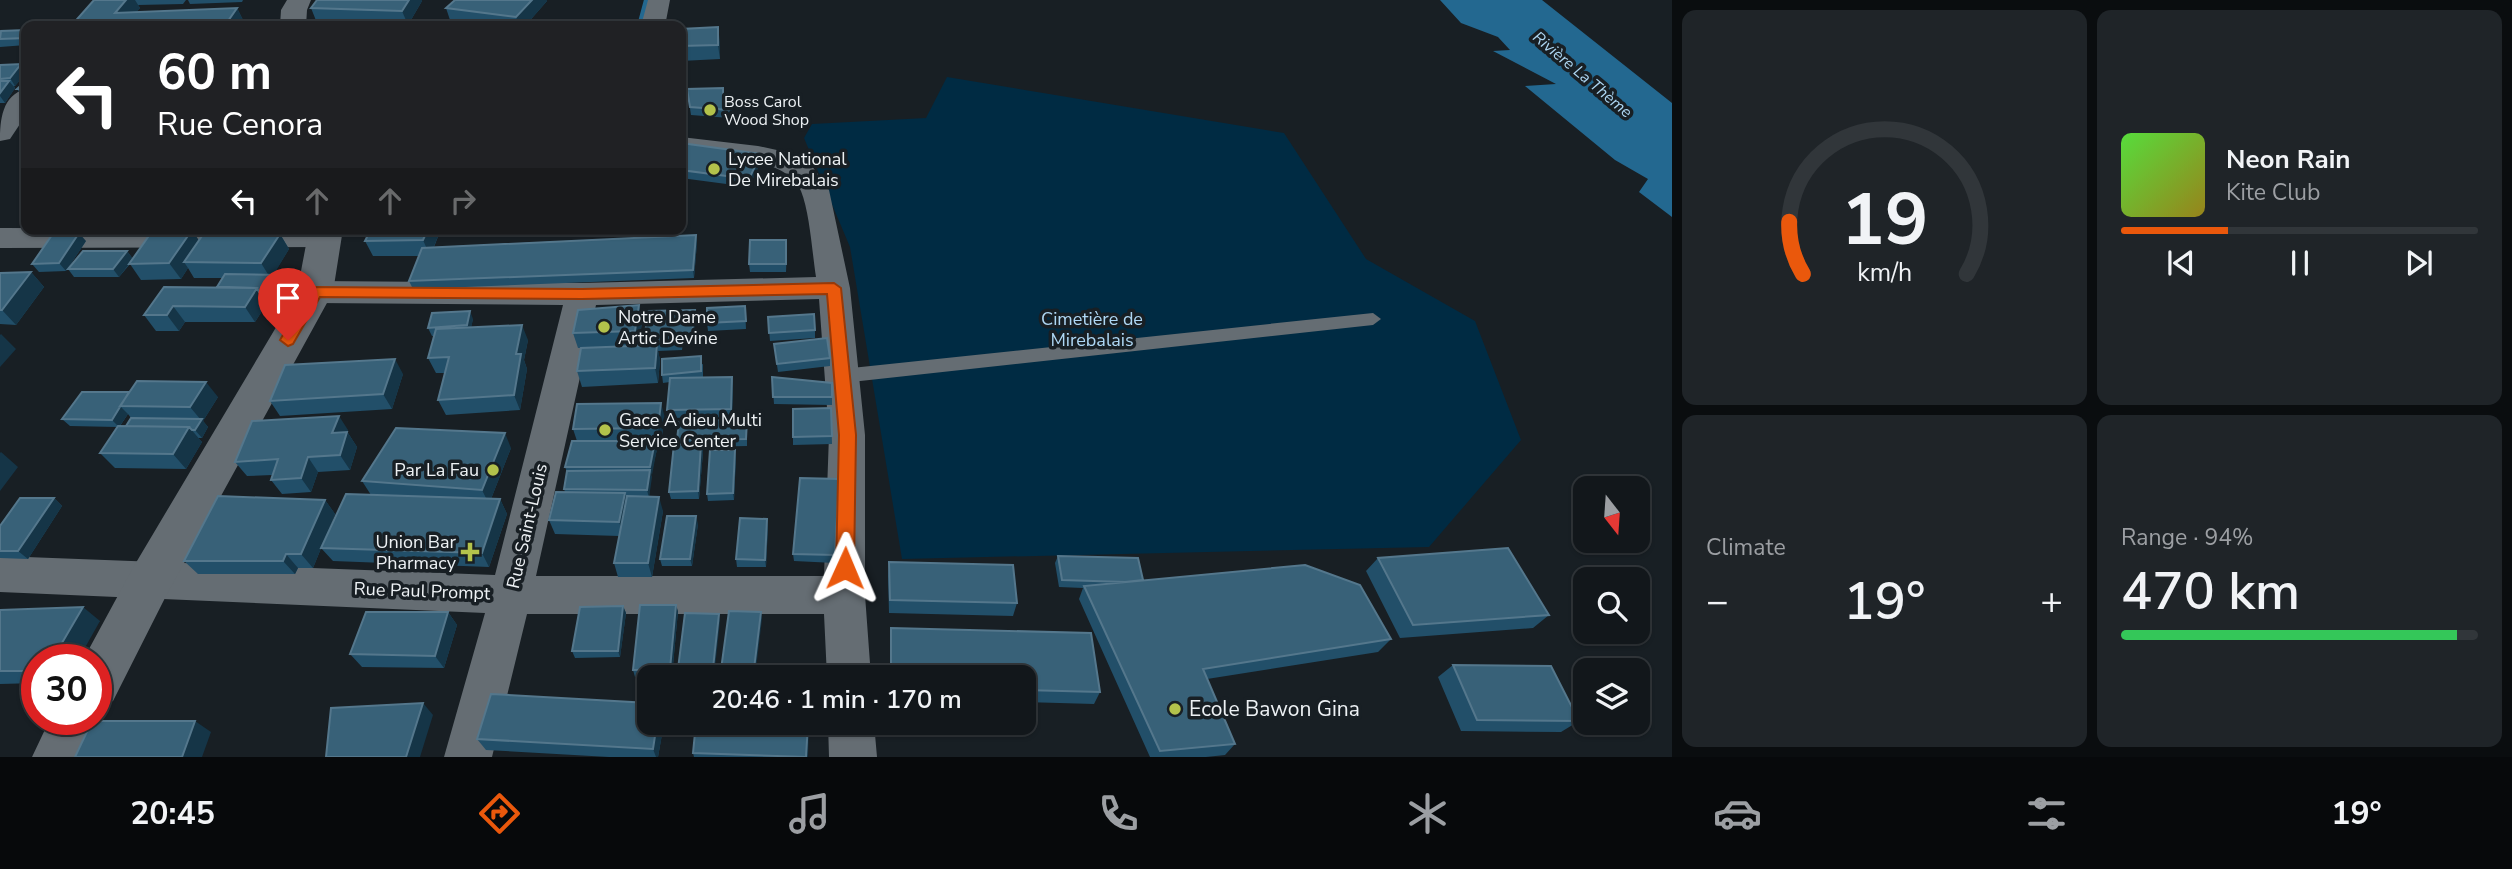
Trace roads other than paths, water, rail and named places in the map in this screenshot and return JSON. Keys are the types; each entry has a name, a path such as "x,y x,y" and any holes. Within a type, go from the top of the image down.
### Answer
{"main road":[{"path":"293,21 294,10 299,0"},
{"path":"112,653 150,581 315,292 326,235"},
{"path":"58,757 70,735"}],"street":[{"path":"654,21 659,0"},
{"path":"0,133 21,104"},
{"path":"686,146 785,160 803,172 815,190 834,288 848,435 844,595 848,665"},
{"path":"0,238 196,235"},
{"path":"315,292 582,294 834,288"},
{"name":"Rue Saint-Louis","path":"468,757 512,595 582,294"},
{"name":"Rue Paul Prompt","path":"0,574 512,595 844,595"},
{"path":"852,735 853,757"}],"lane":[{"path":"842,376 1373,319"}],"water":[{"name":"Rivière La Thème","path":"1440,0 1542,0 1672,103 1672,217 1639,192 1648,179 1615,160 1525,86 1556,84 1493,51 1510,50 1498,37 1461,23"}],"waterway":[{"path":"642,21 648,0"}],"place":[{"name":"Boss Carol Wood Shop","path":"710,110"},
{"name":"Lycee National De Mirebalais","path":"714,169"},
{"name":"Notre Dame Artic Devine","path":"604,327"},
{"name":"Gace A dieu Multi Service Center","path":"605,430"},
{"name":"Par La Fau","path":"493,470"},
{"name":"Union Bar Pharmacy","path":"470,552"},
{"name":"Ecole Bawon Gina","path":"1175,709"}],"park label":[{"name":"Cimetière de Mirebalais","path":"1092,329"}]}
